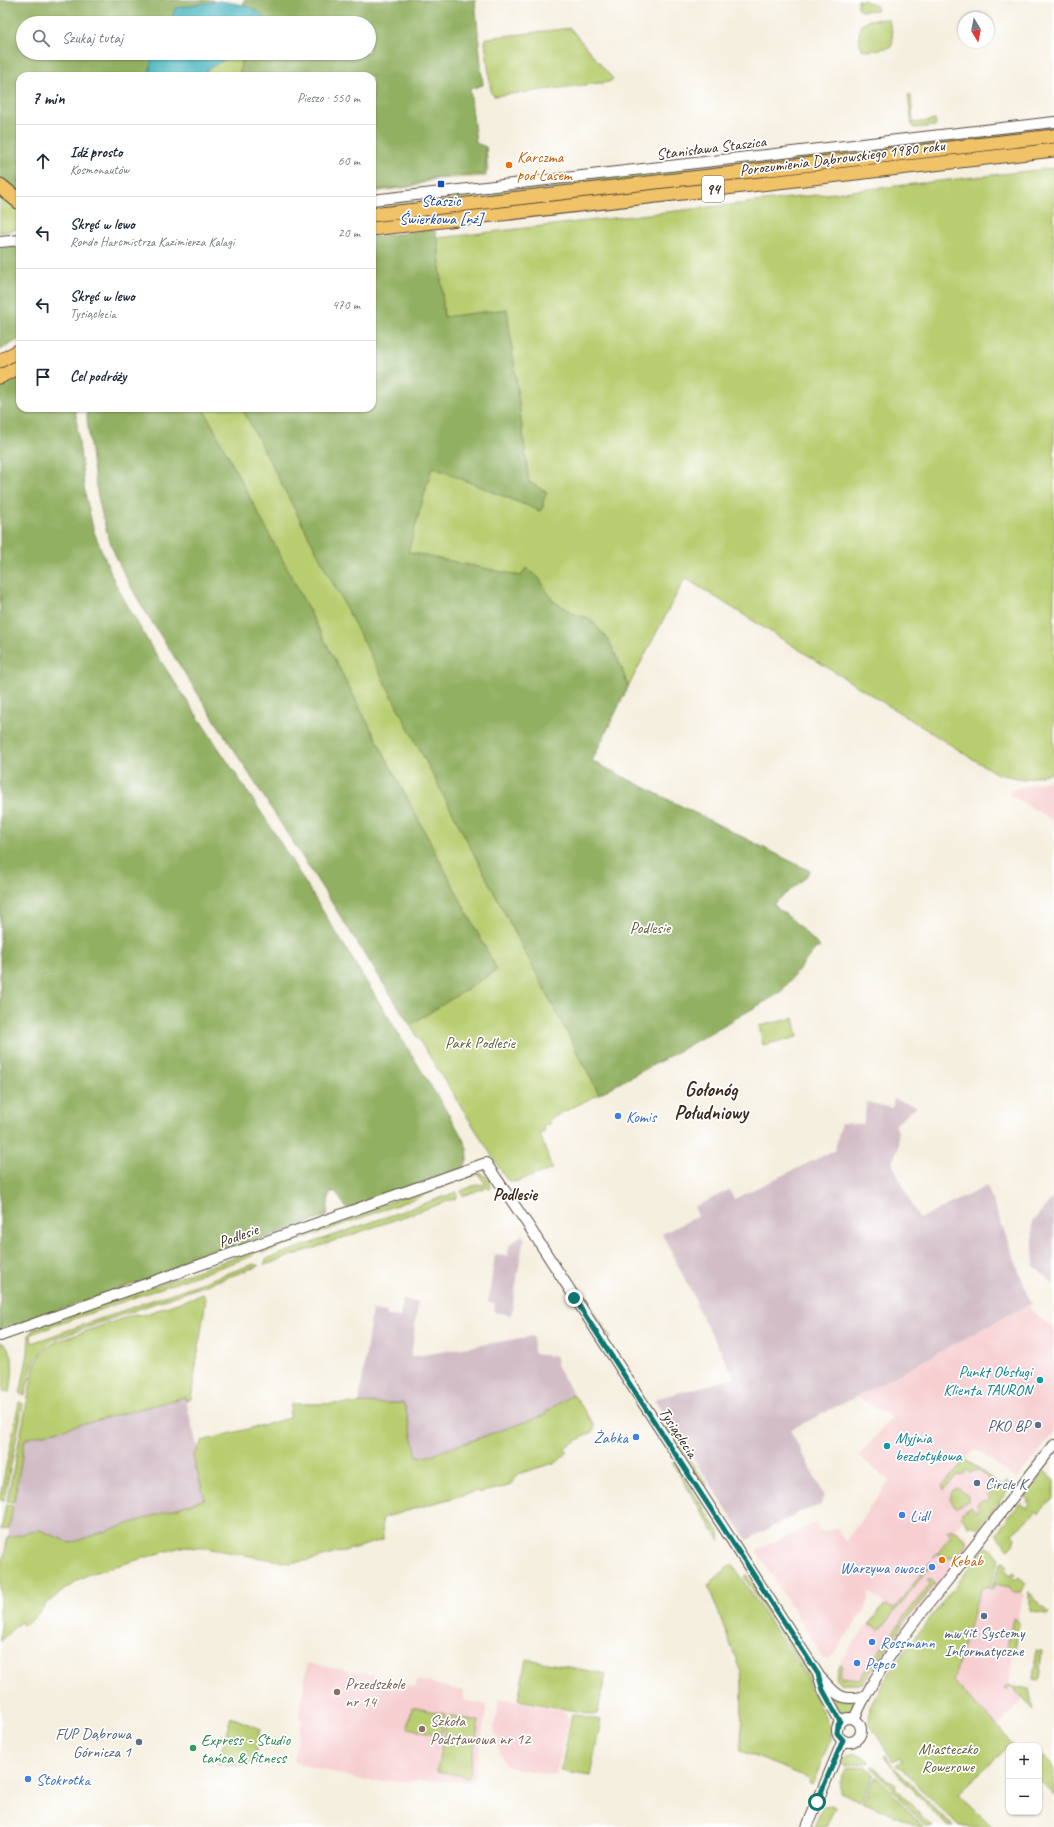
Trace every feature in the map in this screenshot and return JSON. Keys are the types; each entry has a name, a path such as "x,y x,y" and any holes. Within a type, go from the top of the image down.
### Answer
{"highway":[{"path":"0,186 16,199"}],"main road":[{"name":"Porozumienia Dąbrowskiego 1980 roku","path":"376,215 1054,136"},
{"name":"Porozumienia Dąbrowskiego 1980 roku","path":"376,229 1054,150"},
{"path":"0,361 16,352"},
{"path":"0,377 16,368"}],"street":[{"name":"Stanisława Staszica","path":"376,200 1054,122"},
{"path":"0,242 16,240"},
{"name":"Podlesie","path":"0,1336 486,1162"},
{"name":"Tysiąclecia","path":"486,1162 818,1674 823,1690 840,1721"},
{"path":"854,1718 864,1696 885,1662 920,1615 1054,1445"},
{"path":"818,1674 836,1693 843,1698 851,1699 864,1696"},
{"path":"849,1717 854,1718 860,1725 861,1730 858,1737 852,1741 843,1740 837,1733 840,1721 849,1717"},
{"path":"807,1827 843,1740"}],"shaded area":[{"path":"1054,779 1054,821 1009,794 1010,790"},
{"path":"894,1099 917,1106 894,1125 898,1132 898,1148 892,1163 919,1219 987,1186 1031,1303 856,1397 790,1430 824,1494 821,1505 800,1512 747,1540 654,1399 735,1378 695,1304 697,1303 662,1234 698,1216 694,1207 729,1190 734,1199 835,1150 841,1123 863,1124 867,1102 892,1108"},
{"path":"1054,1196 1054,1285 1034,1266 1032,1222"},
{"path":"522,1234 525,1239 523,1243 511,1315 494,1312 495,1304 488,1303 495,1255 508,1256 509,1246"},
{"path":"403,1300 418,1302 411,1357 533,1336 534,1354 557,1357 556,1365 573,1394 547,1411 545,1415 425,1457 417,1456 404,1404 359,1403 372,1310 387,1312 387,1316 400,1317"},
{"path":"1031,1303 1032,1305 1028,1307 1054,1329 1054,1432 1017,1479 976,1449 966,1459 1003,1486 986,1504 963,1520 956,1529 968,1539 969,1545 900,1632 864,1685 841,1684 836,1678 841,1660 884,1603 869,1592 869,1600 865,1610 831,1657 824,1659 757,1552 758,1549 813,1524 817,1525 820,1530 824,1532 837,1527 845,1542 889,1481 859,1456 892,1417 856,1397"},
{"path":"185,1397 198,1450 193,1457 205,1499 70,1543 40,1530 8,1537 25,1439"},
{"path":"993,1584 1010,1587 1012,1592 1026,1594 1020,1605 1009,1682 1024,1698 998,1727 953,1681 982,1587 995,1589"},
{"name":"Szkoła Podstawowa nr 12","path":"307,1663 374,1675 373,1677 415,1687 417,1680 464,1691 463,1700 487,1705 474,1781 365,1781 293,1762 302,1719 299,1718"},
{"path":"500,1698 563,1711 569,1719 556,1776 505,1766 498,1746 499,1738 496,1736 494,1729"}],"green space":[{"path":"0,0 213,0 213,3 176,8 172,16 16,16 16,60 152,60 150,72 16,72 16,193 0,181"},
{"path":"244,0 475,0 483,85 470,89 476,143 486,147 485,174 452,175 432,178 409,186 376,190 376,72 240,72 241,60 376,60 376,16 243,16"},
{"path":"858,0 864,0 877,6 877,10 861,11 858,7"},
{"path":"888,19 893,36 891,47 870,51 862,49 859,37 861,25 868,20"},
{"path":"570,28 613,79 609,82 494,96 491,93 485,41 487,38"},
{"path":"207,60 241,60 240,72 206,72"},
{"path":"908,95 911,95 913,123 935,120 936,126 914,128 912,126"},
{"path":"1054,126 1054,132 376,210 376,204 517,188 517,190 580,183 580,180"},
{"path":"486,147 488,171 486,172 486,176 435,179 411,187 376,191 376,190 409,186 432,178 452,175 481,174 486,169"},
{"path":"1054,168 1054,772 1024,779 997,774 685,578 628,687 622,669 609,641 591,619 575,614 553,601 539,578 526,568 521,576 408,552 432,467 540,511 543,507 543,501 547,492 529,482 507,309 444,317 438,238"},
{"path":"0,191 16,205 16,229 0,233"},
{"name":"Podlesie","path":"434,229 438,239 444,317 507,309 529,482 547,492 543,501 543,507 540,511 432,467 408,552 521,576 526,568 539,578 553,601 575,614 591,619 609,641 622,669 628,687 592,761 810,871 804,879 773,904 797,924 820,947 815,949 780,993 668,1057 599,1094 244,412 376,412 376,236"},
{"path":"16,246 16,341 0,350 0,248"},
{"path":"16,378 16,412 75,412 85,493 94,532 115,583 150,645 267,821 457,1128 468,1154 465,1164 461,1169 347,1209 335,1191 329,1194 327,1216 0,1331 0,388"},
{"path":"86,412 205,412 497,970 410,1025 141,605 119,564 107,533 98,498"},
{"name":"Park Podlesie","path":"205,412 244,412 599,1094 548,1120 550,1124 543,1126 545,1132 540,1134 552,1169 515,1182 507,1180 410,1025 497,970"},
{"path":"794,1018 798,1037 763,1045 759,1026"},
{"path":"471,1173 479,1173 488,1178 491,1188 489,1190 487,1187 463,1196 461,1191 473,1186 486,1184 478,1174 457,1181 457,1179"},
{"path":"452,1180 453,1182 422,1196 263,1253 260,1251 260,1248"},
{"path":"457,1192 457,1198 265,1265 266,1259"},
{"path":"252,1251 254,1254 252,1256 31,1334 32,1343 254,1264 259,1266 52,1340 33,1362 25,1395 20,1394 28,1354 29,1335 33,1329"},
{"path":"203,1294 206,1298 191,1399 186,1401 185,1397 25,1439 14,1502 7,1501 35,1363 45,1350 58,1341 135,1314 143,1315"},
{"path":"582,1295 611,1337 609,1339 584,1302 586,1301"},
{"path":"0,1342 6,1345 12,1356 10,1392 3,1391 4,1375 0,1365"},
{"path":"573,1394 594,1424 594,1431 565,1447 567,1453 557,1462 518,1474 509,1486 478,1493 477,1491 382,1518 383,1540 312,1560 290,1563 205,1548 181,1547 89,1574 75,1582 44,1605 45,1606 33,1619 23,1625 20,1622 0,1641 0,1575 8,1537 40,1530 70,1543 205,1499 193,1457 202,1441 289,1418 291,1404 404,1403 417,1456 425,1457 545,1415 547,1411"},
{"path":"19,1402 23,1404 4,1500 0,1500 0,1497"},
{"path":"668,1427 707,1486 702,1485 667,1431"},
{"path":"966,1460 1002,1486 1007,1482 1011,1487 978,1528 970,1525 969,1527 961,1517 963,1512 971,1506 975,1512 979,1509 977,1505 979,1502 984,1500 987,1502 990,1498 987,1496 991,1487 988,1478 979,1471 968,1472 967,1470 964,1471 965,1473 956,1476 944,1490 942,1486"},
{"path":"674,1462 719,1532 720,1541 672,1463"},
{"path":"1045,1471 1054,1481 1054,1498 1039,1513 1037,1511 1012,1533 1015,1538 1013,1545 1009,1549 998,1537 997,1533 1020,1503 1026,1508 1029,1505 1028,1504 1030,1501 1028,1500 1027,1502 1028,1499 1025,1497"},
{"path":"958,1488 968,1496 968,1501 957,1507 954,1506 950,1497 953,1490"},
{"path":"6,1505 13,1506 9,1529 1,1530"},
{"path":"952,1529 966,1540 966,1544 958,1554 945,1560 937,1554 933,1559 951,1536 947,1532"},
{"name":"Miasteczko Rowerowe","path":"986,1547 990,1548 1000,1558 989,1588 982,1587 978,1597 953,1681 1011,1743 1006,1743 1006,1748 958,1794 993,1827 959,1827 902,1769 896,1765 902,1761 900,1757 893,1761 869,1723 870,1707 885,1680 906,1649"},
{"path":"931,1561 932,1562 929,1568 880,1630 871,1624 871,1626 869,1624 883,1606 888,1606 894,1609"},
{"path":"1004,1562 1007,1566 1004,1569 1009,1575 1013,1572 1015,1574 1012,1577 1014,1580 1018,1577 1026,1584 1022,1592 1012,1592 1010,1587 994,1584 995,1589 991,1589 1001,1563"},
{"path":"730,1565 733,1565 805,1677 830,1728 830,1740 812,1785 808,1783 809,1778 741,1751 741,1672 708,1585"},
{"path":"746,1574 775,1618 770,1618 744,1577"},
{"path":"927,1579 931,1579 935,1584 903,1624 900,1622 930,1584"},
{"path":"1030,1592 1047,1612 1049,1610 1049,1615 1030,1610"},
{"path":"1013,1618 1019,1622 1015,1651 1006,1652"},
{"path":"778,1622 807,1668 820,1693 817,1694 776,1626"},
{"path":"899,1624 902,1626 862,1684 841,1684 836,1678 840,1665 843,1666 840,1674 842,1677 859,1679"},
{"path":"1036,1650 1042,1651 1039,1680 1033,1679 1034,1669 1036,1668"},
{"path":"526,1659 606,1674 597,1715 518,1700"},
{"path":"1009,1685 1029,1689 1033,1709 1011,1686 1007,1690 1005,1687"},
{"path":"831,1692 854,1702 850,1711 846,1714 839,1711"},
{"path":"412,1707 445,1714 441,1735 408,1728"},
{"path":"572,1714 601,1720 590,1776 561,1771"},
{"path":"447,1715 479,1721 469,1777 437,1771"},
{"path":"231,1717 260,1729 254,1764 217,1765"},
{"path":"855,1753 863,1756 870,1762 846,1766 841,1763 847,1756"},
{"path":"886,1755 893,1767 953,1827 948,1827 901,1778 884,1756"},
{"path":"1045,1756 1054,1766 1054,1795 1042,1783 1042,1758"},
{"path":"873,1765 886,1779 895,1783 896,1789 933,1827 927,1827 872,1768"},
{"path":"865,1766 874,1774 861,1801 840,1792 840,1781 846,1769"},
{"path":"875,1777 877,1777 924,1827 920,1827 863,1802 873,1780 876,1779"},
{"path":"831,1805 835,1807 826,1827 814,1827 823,1806"}],"water":[{"path":"219,1 239,4 251,8 262,16 172,16 176,8"},
{"path":"152,60 224,60 206,70 207,72 150,72"}],"place":[{"name":"Karczma pod Lasem","path":"509,165"},
{"name":"Staszic Świerkowa [nż]","path":"441,184"},
{"name":"Komis","path":"618,1116"},
{"name":"Punkt Obsługi Klienta TAURON","path":"1040,1380"},
{"name":"PKO BP","path":"1038,1425"},
{"name":"Żabka","path":"636,1437"},
{"name":"Myjnia bezdotykowa","path":"887,1446"},
{"name":"Circle K","path":"977,1483"},
{"name":"Lidl","path":"902,1515"},
{"name":"Kebab","path":"942,1560"},
{"name":"Warzywa owoce","path":"932,1567"},
{"name":"mw4it Systemy Informatyczne","path":"984,1616"},
{"name":"Rossmann","path":"872,1642"},
{"name":"Pepco","path":"857,1663"},
{"name":"Przedszkole nr 14","path":"337,1692"},
{"name":"Szkoła Podstawowa nr 12","path":"422,1729"},
{"name":"FUP Dąbrowa Górnicza 1","path":"139,1742"},
{"name":"Express - Studio tańca & fitness","path":"193,1748"},
{"name":"Stokrotka","path":"28,1779"}],"district":[{"name":"Gołonóg Południowy","path":"711,1100"},
{"name":"Podlesie","path":"515,1194"}],"route":[{"path":"574,1298 818,1674 823,1690 834,1713 840,1721 837,1733 843,1740 817,1802"}]}
